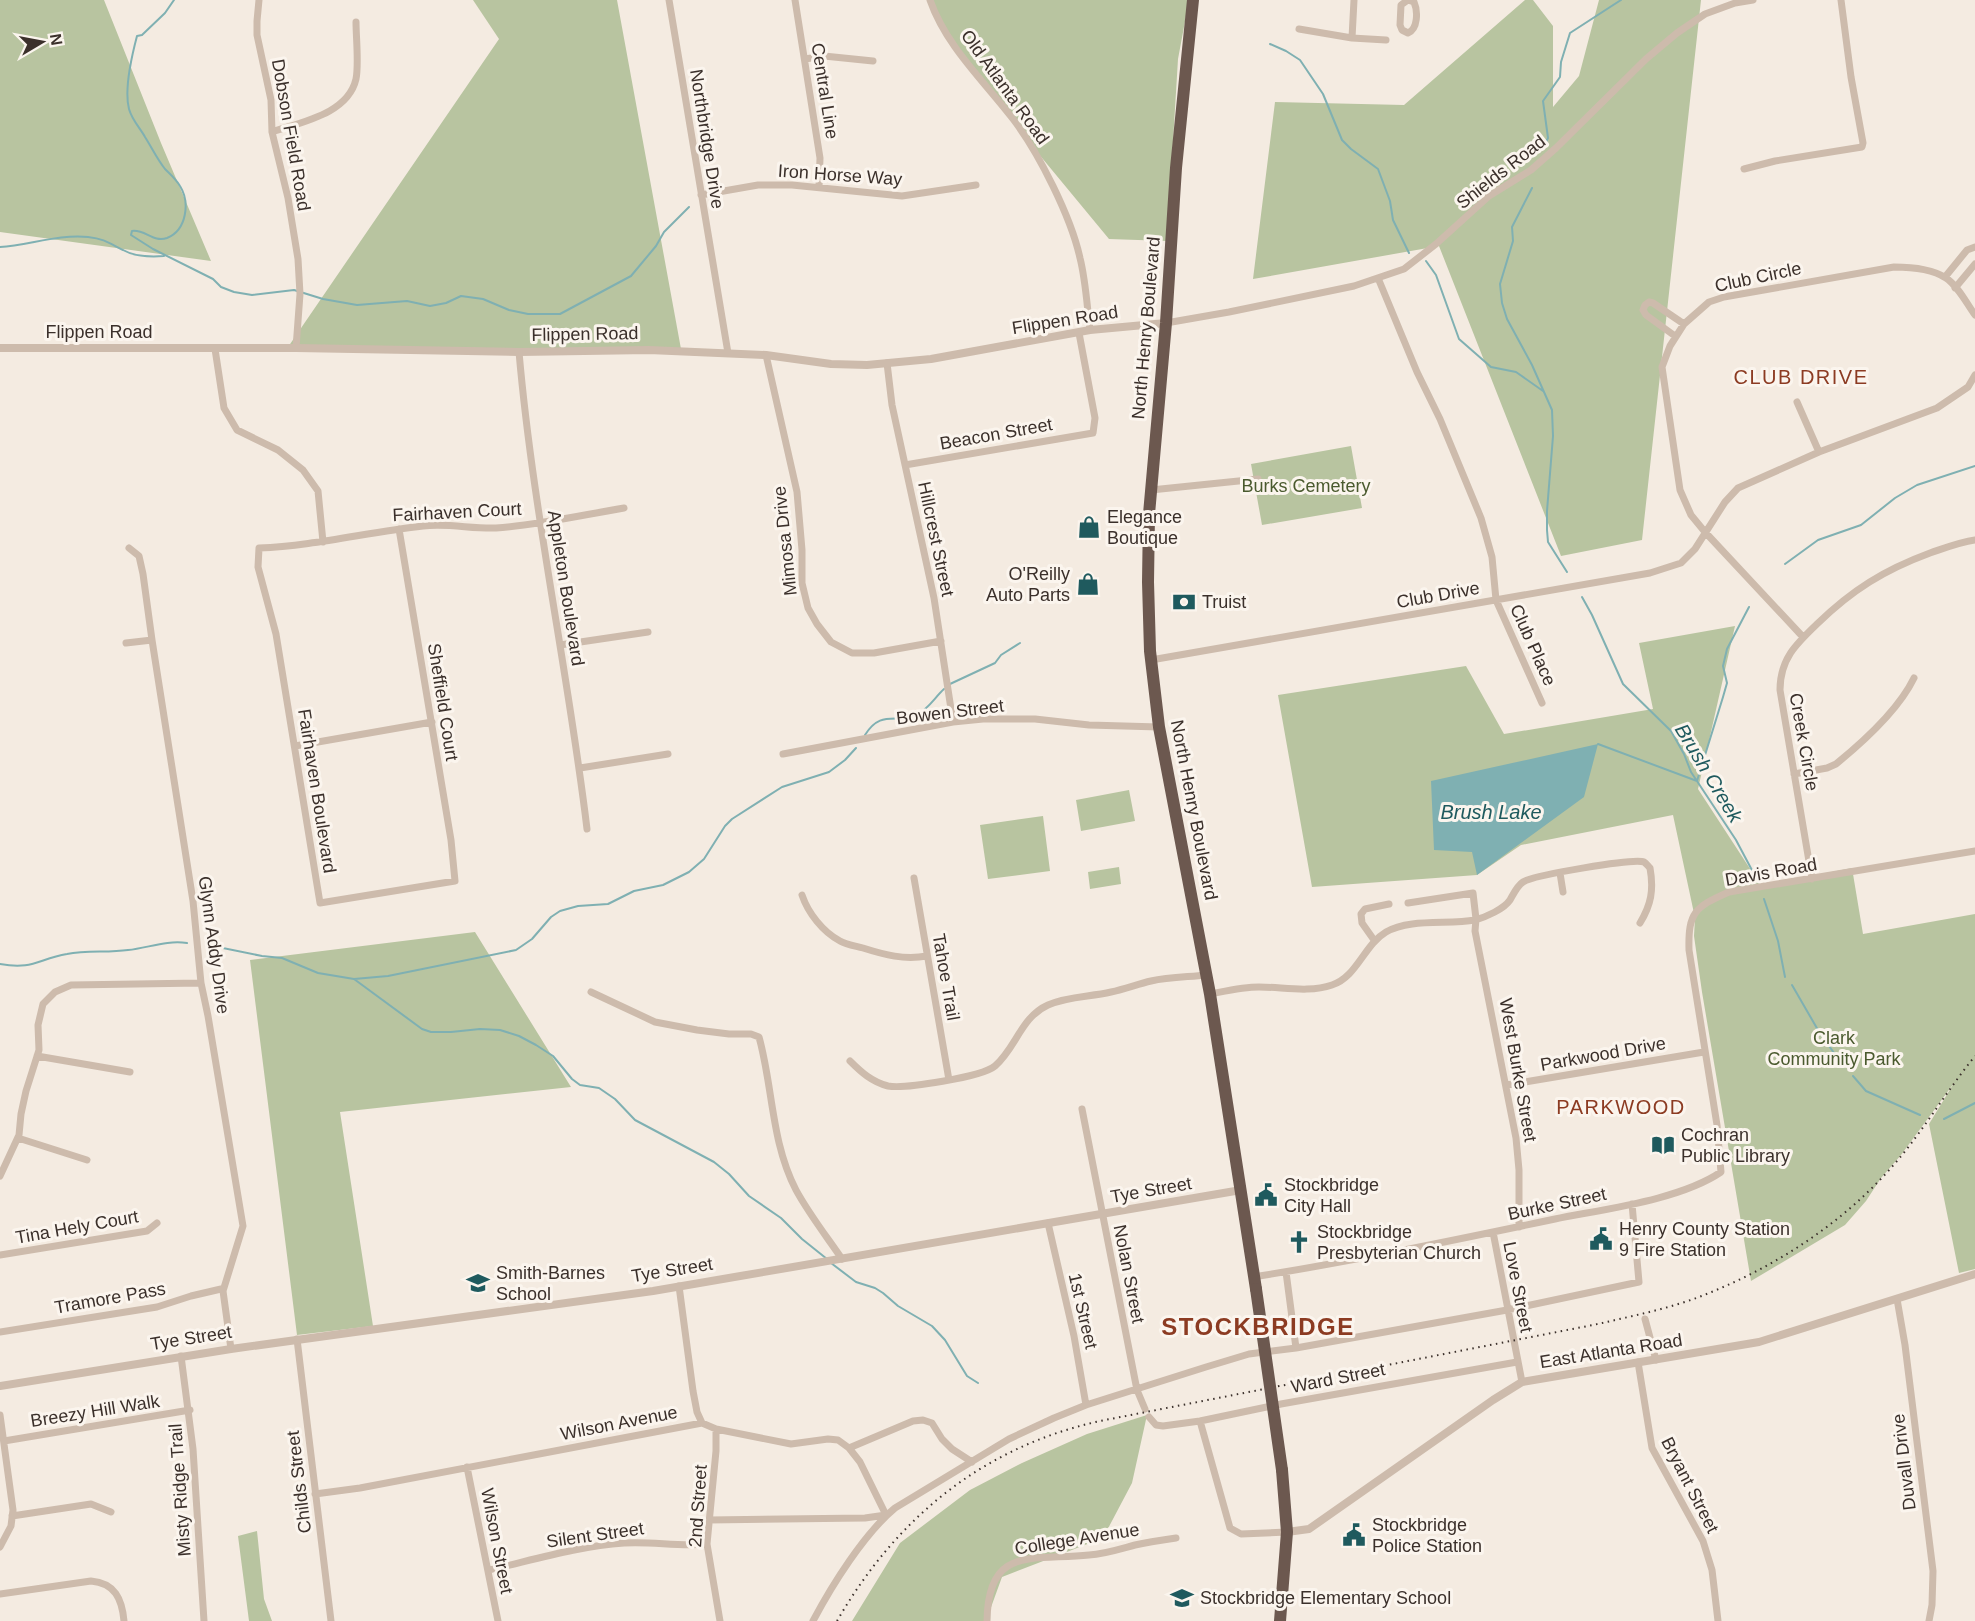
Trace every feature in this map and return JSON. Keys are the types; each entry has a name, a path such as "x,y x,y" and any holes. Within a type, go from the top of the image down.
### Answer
{"highway":[{"name":"North Henry Boulevard","path":"1193,0 1176,168 1166,323 1151,490 1148,582 1151,660 1159,727 1210,994 1282,1470 1287,1532 1280,1621"}],"street":[{"name":"Dobson Field Road","path":"260,0 257,34 271,100 272,132 288,198 298,259 300,294 296,348"},
{"name":"Northbridge Drive","path":"669,0 728,353"},
{"name":"Central Line","path":"795,0 820,158 819,187"},
{"name":"Old Atlanta Road","path":"930,0 953,43 1031,145 1062,208 1080,259 1090,330"},
{"path":"1352,38 1354,0"},
{"name":"Shields Road","path":"1166,323 1354,286 1404,269 1436,244 1489,196 1531,170 1646,59 1677,33 1705,14 1735,3 1753,0"},
{"path":"1744,170 1775,161 1862,147 1841,0"},
{"path":"272,132 324,114 346,99 356,79 356,22"},
{"path":"1299,29 1352,38 1386,40"},
{"path":"805,59 824,56 873,61"},
{"name":"Iron Horse Way","path":"701,195 758,185 819,187 902,196 976,185"},
{"path":"1975,247 1967,250 1945,277 1975,315"},
{"path":"1955,288 1975,264"},
{"name":"Club Circle","path":"1803,637 1691,515 1680,490 1662,367 1675,336 1684,324 1709,302 1735,295 1894,267 1910,267 1945,277"},
{"name":"Club Drive","path":"1151,660 1497,600 1492,557 1481,518 1378,278"},
{"path":"1675,336 1646,315 1643,310 1645,305 1649,302 1653,303 1684,324"},
{"name":"Flippen Road","path":"0,348 296,348 519,352 649,350 766,355 831,364 867,365 931,359 1090,330 1166,323"},
{"name":"Beacon Street","path":"905,465 1092,433 1095,418 1079,333"},
{"path":"215,349 224,408 237,430 278,450 303,470 318,491 323,542"},
{"name":"Appleton Boulevard","path":"519,352 540,523 580,768 587,830"},
{"name":"Mimosa Drive","path":"766,355 797,492 802,550 802,583 808,608 817,624 831,642 852,653 874,653 941,641"},
{"name":"Hillcrest Street","path":"887,363 892,405 934,598 953,722"},
{"path":"1497,600 1650,573 1681,563 1695,549 1725,502 1738,488 1819,452 1937,408 1968,387 1975,375"},
{"path":"1797,402 1819,452"},
{"path":"1151,490 1258,479"},
{"name":"Fairhaven Court","path":"259,551 259,548 323,542 399,529 436,525 494,528 540,523 624,508"},
{"name":"Sheffield Court","path":"399,529 451,840 455,881"},
{"name":"Creek Circle","path":"1812,879 1782,705 1780,681 1785,660 1803,637 1846,597 1878,576 1906,562 1975,540"},
{"name":"Glynn Addy Drive","path":"129,548 139,556 192,901 201,983 243,1226 223,1291 231,1349"},
{"name":"Fairhaven Boulevard","path":"259,551 258,567 276,634 320,903 455,881"},
{"name":"Club Place","path":"1497,600 1542,703"},
{"path":"560,645 648,632"},
{"path":"126,643 152,640"},
{"path":"1794,774 1827,768 1836,764 1908,691 1914,678"},
{"name":"Bowen Street","path":"783,754 953,722 984,719 1035,719 1089,725 1159,727"},
{"path":"295,746 432,722"},
{"path":"580,768 668,754"},
{"name":"Davis Road","path":"1721,1172 1717,1125 1689,950 1688,929 1693,915 1706,902 1729,892 1975,851"},
{"path":"1210,994 1257,987 1301,989 1333,985 1346,978 1374,940 1389,930 1404,925 1476,920 1503,908 1518,886 1541,876 1634,861 1644,862 1650,868 1652,894 1649,908 1640,923"},
{"path":"1560,873 1563,892"},
{"name":"Tahoe Trail","path":"914,878 950,1080"},
{"name":"West Burke Street","path":"1408,903 1473,893 1475,931 1516,1138 1519,1170 1519,1227"},
{"path":"802,895 810,913 820,925 840,941 890,957 910,959 927,956"},
{"path":"1374,940 1362,923 1361,914 1365,909 1389,904"},
{"path":"850,1061 865,1076 891,1087 950,1080 982,1073 993,1068 1010,1052 1024,1025 1033,1014 1046,1006 1063,999 1111,992 1154,980 1206,975"},
{"path":"0,1176 18,1138 26,1091 39,1050 38,1025 43,1004 55,992 72,986 201,983"},
{"path":"591,992 655,1022 697,1030 751,1034 759,1037 773,1117 785,1160 796,1189 842,1259"},
{"name":"Parkwood Drive","path":"1507,1086 1704,1052"},
{"path":"37,1056 130,1072"},
{"name":"Nolan Street","path":"1083,1109 1137,1390 1145,1409"},
{"path":"18,1138 87,1160"},
{"name":"Burke Street","path":"1255,1283 1286,1272 1632,1204 1694,1188 1721,1172"},
{"name":"Tye Street","path":"0,1386 297,1339 679,1286 1241,1190"},
{"path":"813,1621 822,1603 886,1515 1009,1439 1086,1405 1249,1354 1296,1348 1507,1310 1639,1282 1632,1204"},
{"name":"Tina Hely Court","path":"0,1255 147,1231 157,1223"},
{"name":"1st Street","path":"1048,1224 1074,1336 1086,1405"},
{"name":"Love Street","path":"1493,1232 1522,1382"},
{"path":"1286,1272 1296,1348"},
{"name":"East Atlanta Road","path":"1287,1532 1309,1529 1522,1382 1758,1342 1975,1274"},
{"path":"679,1286 693,1390 702,1423"},
{"name":"Tramore Pass","path":"0,1332 157,1307 191,1296 221,1289 223,1291"},
{"name":"Duvall Drive","path":"1897,1299 1905,1345 1933,1571 1929,1621"},
{"path":"1645,1319 1656,1360"},
{"name":"Childs Street","path":"297,1339 331,1621"},
{"name":"Misty Ridge Trail","path":"182,1356 190,1410 204,1621"},
{"name":"Ward Street","path":"1149,1417 1156,1425 1166,1426 1200,1421 1292,1402 1517,1362"},
{"name":"Bryant Street","path":"1638,1362 1652,1448 1703,1541 1712,1570 1718,1621"},
{"name":"Breezy Hill Walk","path":"4,1441 190,1410"},
{"path":"0,1415 12,1516 11,1526 0,1547"},
{"path":"886,1515 860,1462 849,1449 913,1421 923,1420 932,1423 942,1439 952,1449 972,1462"},
{"path":"1200,1421 1230,1528 1241,1534 1287,1532"},
{"name":"Wilson Avenue","path":"315,1494 360,1488 702,1423 716,1429 791,1444 828,1439 838,1440 849,1449"},
{"name":"2nd Street","path":"716,1429 707,1544 720,1621"},
{"name":"Wilson Street","path":"467,1467 498,1621"},
{"path":"12,1516 91,1504 111,1512"},
{"path":"709,1520 865,1518 886,1515"},
{"name":"College Avenue","path":"987,1621 990,1589 996,1575 1006,1567 1046,1556 1089,1555 1176,1538"},
{"name":"Silent Street","path":"489,1570 585,1548 621,1543 646,1541 690,1545 707,1544"},
{"path":"0,1594 91,1581 100,1582 114,1590 120,1600 124,1621"}],"green space":[{"path":"0,0 104,0 211,261 0,232"},
{"path":"473,0 617,0 681,349 286,350 499,39"},
{"path":"933,0 1189,0 1178,59 1167,241 1109,239 975,77 939,23"},
{"path":"1525,0 1533,0 1553,26 1553,107 1579,76 1599,0 1701,0 1642,540 1561,556 1439,246 1253,279 1275,102 1404,105"},
{"name":"Burks Cemetery","path":"1351,446 1362,508 1262,525 1251,464"},
{"name":"Clark Community Park","path":"1735,626 1698,789 1760,884 1729,892 1852,868 1863,934 1975,914 1975,1269 1959,1273 1929,1124 1954,1083 1866,1201 1845,1225 1751,1281 1702,992 1694,936 1695,918 1673,815 1521,845 1477,875 1312,887 1278,695 1466,666 1504,734 1653,709 1639,643"},
{"path":"1129,790 1135,821 1081,831 1076,800"},
{"path":"1043,816 1050,871 988,879 980,825"},
{"path":"1119,867 1121,884 1090,889 1088,872"},
{"path":"475,932 571,1087 340,1112 373,1326 297,1335 250,960"},
{"path":"1147,1415 1132,1483 1103,1538 1002,1577 986,1621 852,1621 900,1543 970,1490 1022,1463 1087,1434"},
{"path":"257,1531 264,1599 272,1621 249,1621 238,1536"}],"water":[{"name":"Brush Lake","path":"1598,744 1584,797 1477,875 1472,852 1434,850 1431,781"}],"waterway":[{"path":"174,0 165,13 142,35 137,36 127,92 129,109 134,120 162,165 183,192 185,215 179,229 167,238 157,239 137,231 132,231 131,235 153,249 213,279 221,287 252,295 294,290 323,299 357,305 407,301 430,306 446,303 461,296 483,299 509,310 528,314 560,314 631,276 656,246 664,232 689,207"},
{"name":"Brush Creek","path":"1544,146 1548,138 1543,101 1560,77 1561,62 1570,33 1621,0"},
{"path":"1270,44 1300,60 1323,94 1342,140 1378,169 1390,201 1393,220 1409,253"},
{"name":"Brush Creek","path":"1532,188 1512,227 1513,241 1500,284 1507,319 1532,365 1552,410 1553,436 1547,511 1548,542 1567,572"},
{"path":"0,247 77,236 103,240 132,254 164,256"},
{"path":"1426,261 1436,275 1459,339 1491,367 1516,372 1543,391"},
{"path":"1785,564 1818,540 1861,525 1895,498 1917,485 1975,466"},
{"name":"Brush Creek","path":"1582,597 1623,684 1671,731 1691,772 1736,840 1754,874"},
{"path":"1697,781 1727,683 1723,666 1727,649 1749,607"},
{"path":"950,684 995,663 1001,655 1020,643"},
{"path":"865,735 877,722 920,713 944,689"},
{"path":"1598,744 1697,781"},
{"path":"354,979 388,976 516,950 532,939 551,917 560,911 578,906 608,904 634,891 663,885 689,872 704,859 732,819 782,787 829,772 856,748"},
{"name":"Brush Creek","path":"1764,899 1778,941 1785,977"},
{"path":"0,964 20,966 75,953 120,951 164,943 187,943"},
{"path":"213,946 282,958 318,973 354,979 422,1029 431,1032 480,1029 500,1030 519,1036 553,1056 580,1085 599,1088 615,1099 635,1120 714,1162 729,1174 749,1196 781,1218 827,1259"},
{"name":"Brush Creek","path":"1792,985 1818,1030 1843,1066"},
{"name":"Brush Creek","path":"1853,1076 1866,1091 1920,1115"},
{"name":"Brush Creek","path":"1944,1119 1975,1103"},
{"path":"831,1263 856,1282 875,1288 898,1306 932,1326 945,1340 967,1376 978,1383"}],"railway":[{"path":"837,1621 887,1550 916,1519 947,1492 981,1468 1018,1449 1058,1433 1100,1421 1598,1324 1662,1309 1728,1285 1784,1256 1835,1221 1859,1200 1881,1179 1912,1143 1975,1056"}],"place":[{"name":"Elegance Boutique","path":"1089,527"},
{"name":"O'Reilly Auto Parts","path":"1088,584"},
{"name":"Truist","path":"1184,602"},
{"name":"Cochran Public Library","path":"1663,1145"},
{"name":"Stockbridge City Hall","path":"1266,1195"},
{"name":"Henry County Station 9 Fire Station","path":"1601,1239"},
{"name":"Stockbridge Presbyterian Church","path":"1299,1242"},
{"name":"Smith-Barnes School","path":"478,1283"},
{"name":"Stockbridge Police Station","path":"1354,1535"},
{"name":"Stockbridge Elementary School","path":"1182,1598"}],"district":[{"name":"CLUB DRIVE","path":"1801,377"},
{"name":"PARKWOOD","path":"1621,1107"},
{"name":"STOCKBRIDGE","path":"1258,1326"}]}
